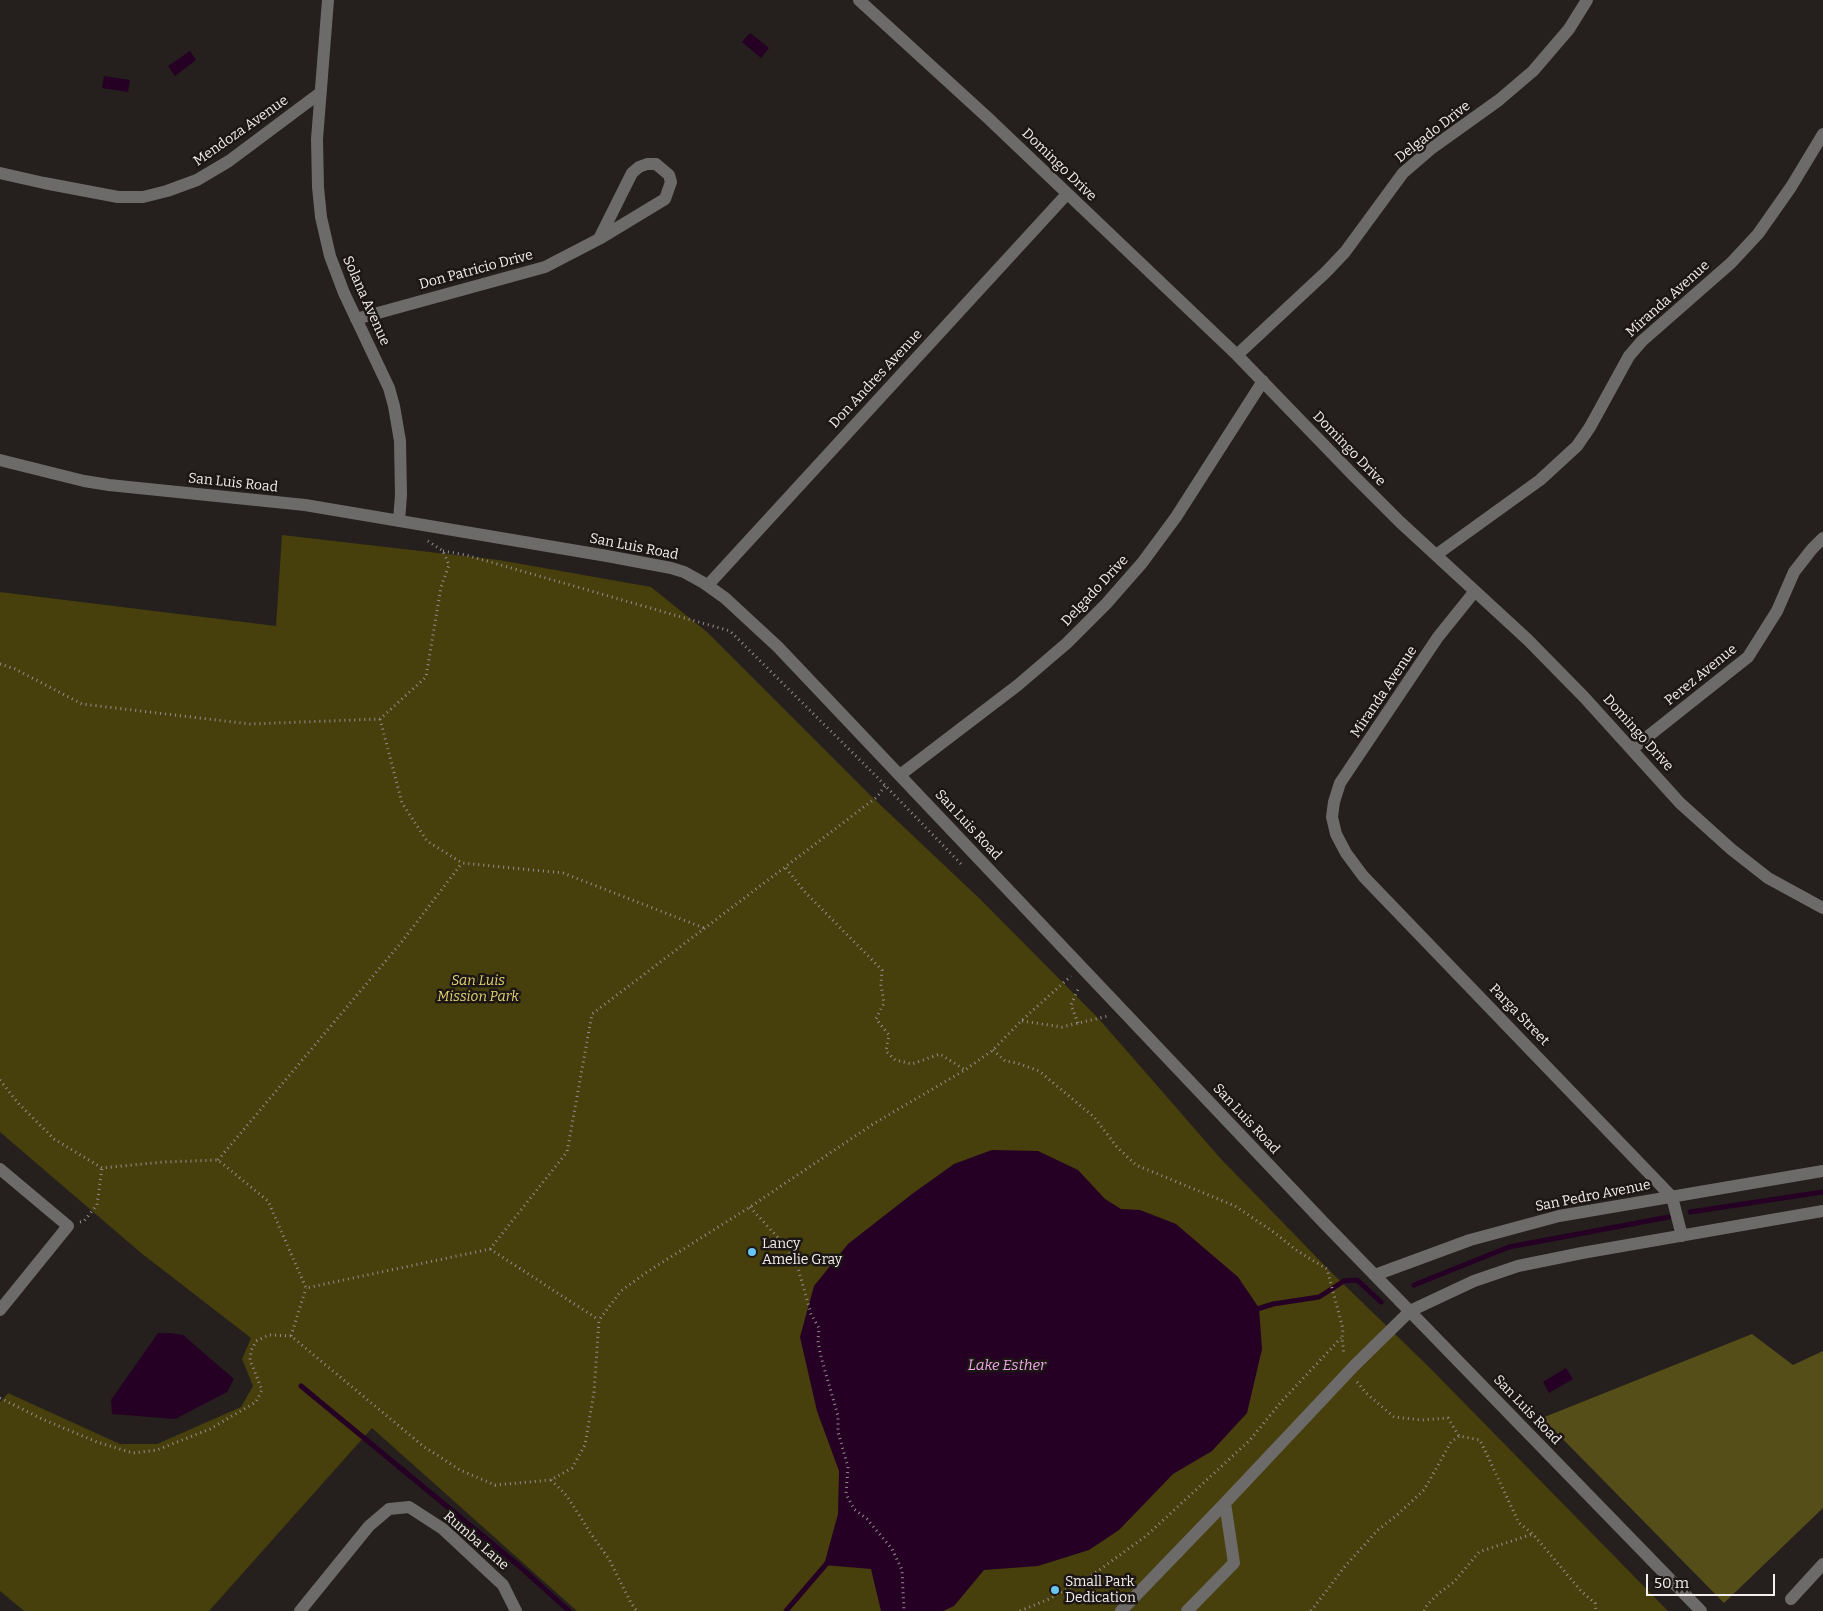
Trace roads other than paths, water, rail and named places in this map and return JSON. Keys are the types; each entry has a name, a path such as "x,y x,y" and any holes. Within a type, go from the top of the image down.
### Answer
{"street":[{"name":"Solana Avenue","path":"328,0 320,93 318,186 321,217 330,256 344,293 389,388 394,406 400,441 401,495 399,521"},
{"name":"Domingo Drive","path":"860,0 988,118 1238,355 1352,474 1528,640 1584,697 1680,803 1731,849 1768,878 1823,908"},
{"name":"Delgado Drive","path":"1238,355 1339,259 1404,173 1432,148 1499,100 1533,71 1569,29 1587,0"},
{"name":"Mendoza Avenue","path":"0,173 118,197 143,197 197,180 229,161 320,93"},
{"name":"Miranda Avenue","path":"1436,555 1540,480 1577,446 1590,427 1629,356 1642,341 1731,263 1758,234 1791,187 1823,134"},
{"name":"Don Patricio Drive","path":"356,319 545,267 599,239 665,198 671,182 669,175 656,164 647,164 639,167 632,173 599,239"},
{"name":"Don Andres Avenue","path":"708,585 1067,194"},
{"name":"Delgado Drive","path":"900,775 1018,686 1067,643 1106,604 1142,563 1176,516 1263,381"},
{"name":"San Luis Road","path":"0,460 109,486 305,505 670,568 684,572 708,585 725,598 778,647 1374,1274 1701,1611"},
{"name":"Perez Avenue","path":"1632,749 1748,657 1777,611 1794,572 1823,538"},
{"name":"Miranda Avenue","path":"1332,817 1340,783 1438,638 1475,591"},
{"name":"Parga Street","path":"1332,817 1336,834 1346,854 1364,876 1672,1197 1682,1236"},
{"path":"0,1169 68,1226 0,1310"},
{"name":"San Pedro Avenue","path":"1374,1274 1470,1240 1559,1216 1823,1170"},
{"path":"1121,1611 1204,1526 1348,1372 1410,1311 1474,1281 1518,1266 1823,1211"},
{"path":"1187,1611 1234,1563 1225,1503"},
{"name":"Rumba Lane","path":"300,1611 369,1526 389,1509 409,1507 443,1529 503,1585 516,1611"},
{"path":"1204,1526 1229,1526"},
{"path":"1790,1599 1823,1564"}],"water":[{"path":"750,33 769,48 761,58 742,42"},
{"path":"190,51 196,60 175,76 168,66"},
{"path":"104,76 130,80 128,92 102,88"},
{"name":"Lake Esther","path":"992,1150 1038,1151 1078,1170 1105,1199 1121,1209 1140,1210 1176,1224 1238,1277 1259,1308 1262,1349 1247,1413 1212,1451 1173,1474 1119,1530 1089,1550 1038,1566 984,1570 954,1606 943,1611 881,1611 871,1569 824,1565 838,1514 839,1471 817,1411 800,1337 814,1286 848,1244 954,1164"},
{"path":"158,1333 183,1335 234,1379 227,1392 175,1419 112,1414 111,1400"},
{"path":"1566,1368 1573,1379 1549,1393 1543,1382"}],"waterway":[{"path":"1690,1212 1823,1192"},
{"path":"1414,1285 1509,1247 1669,1217"},
{"path":"1254,1310 1273,1304 1319,1297 1344,1281 1357,1280 1381,1302"},
{"path":"301,1386 518,1565 569,1611"},
{"path":"786,1611 828,1562"}],"place":[{"name":"Lancy Amelie Gray","path":"752,1252"},
{"name":"Small Park Dedication","path":"1055,1590"}],"park label":[{"name":"San Luis Mission Park","path":"478,990"}]}
